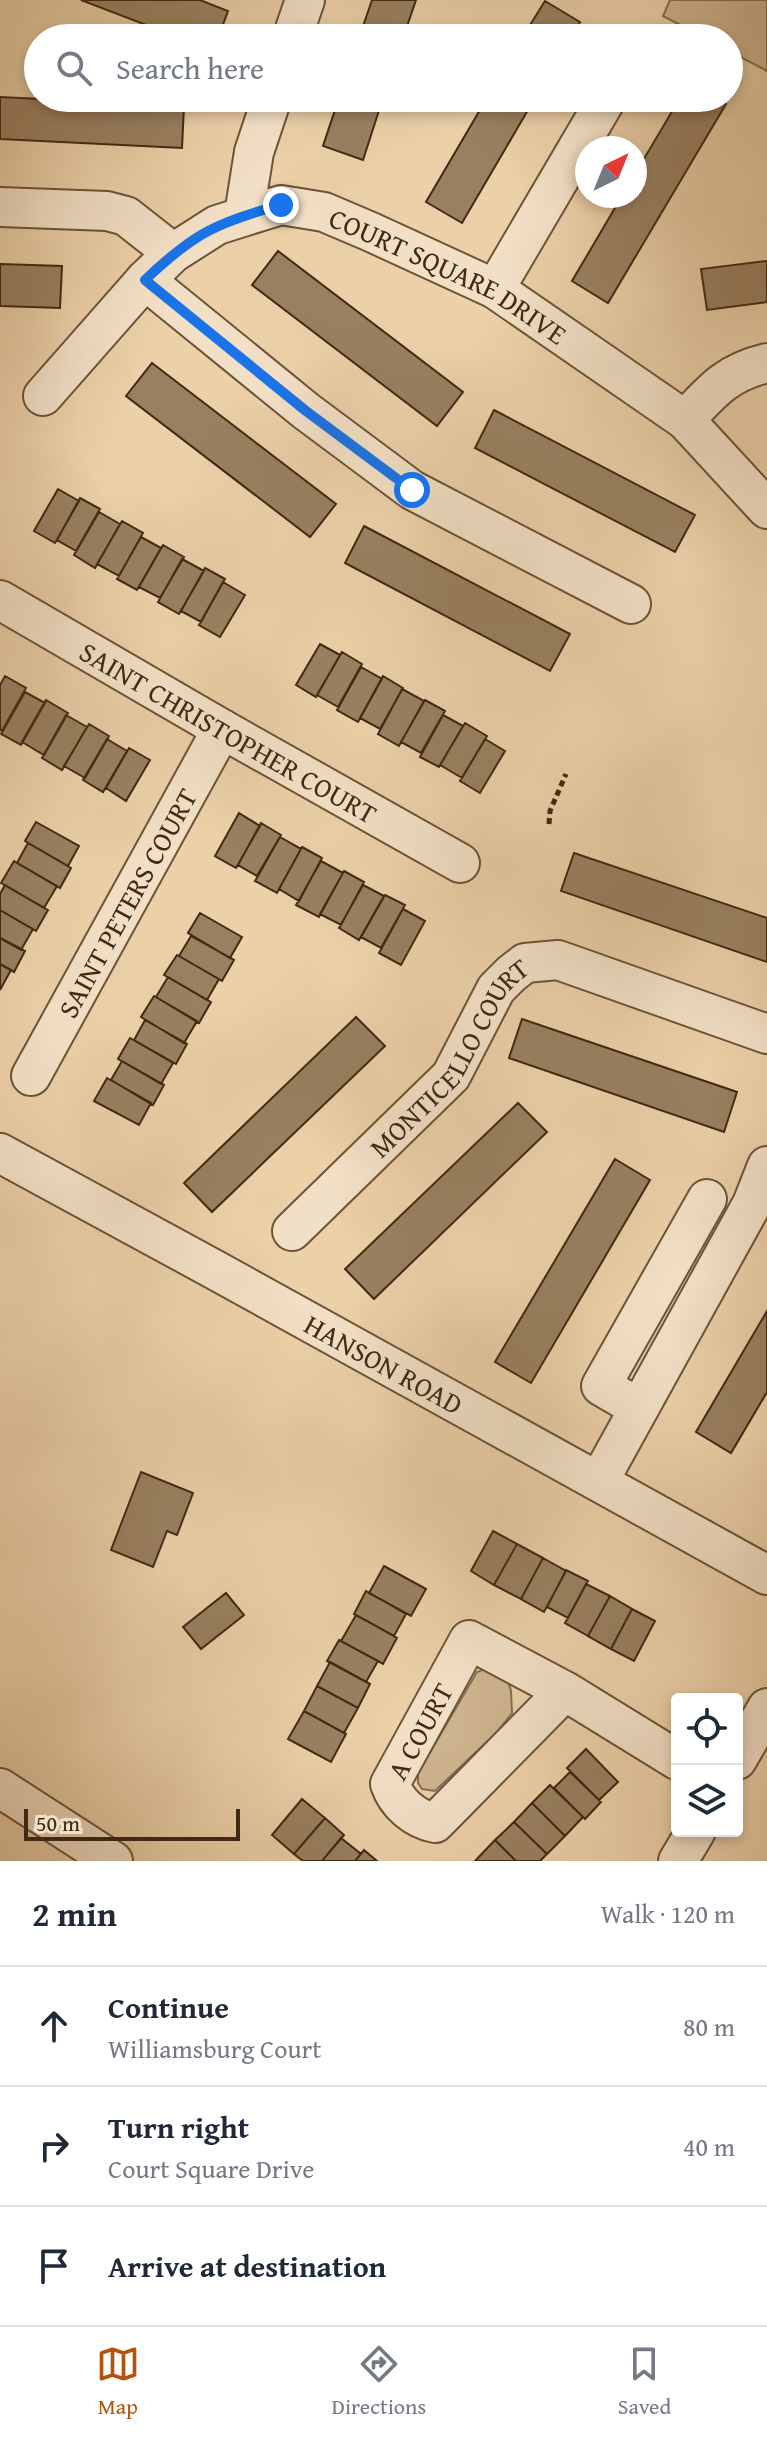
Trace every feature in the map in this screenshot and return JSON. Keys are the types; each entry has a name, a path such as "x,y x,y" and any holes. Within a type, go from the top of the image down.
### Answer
{"street":[{"path":"297,24 305,0"},
{"path":"244,215 254,152 267,112"},
{"path":"495,289 599,112"},
{"name":"COURT SQUARE DRIVE","path":"43,396 145,280 173,253 217,225 281,205 324,212 495,289 685,420 767,509"},
{"path":"0,207 107,211 126,216 173,253"},
{"path":"145,280 306,411 412,490 631,604"},
{"path":"685,420 713,390 737,372 767,363"},
{"name":"SAINT CHRISTOPHER COURT","path":"0,600 460,863"},
{"name":"SAINT PETERS COURT","path":"31,1076 222,729"},
{"name":"MONTICELLO COURT","path":"292,1231 451,1076 496,989 525,963 558,960 767,1034"},
{"name":"HANSON ROAD","path":"0,1153 767,1575"},
{"path":"599,1481 752,1204 767,1166"},
{"path":"639,1408 601,1386 707,1199"},
{"path":"685,1237 722,1258"},
{"name":"A COURT","path":"565,1691 435,1823 420,1820 394,1797 390,1784 469,1640 565,1691 671,1756"},
{"path":"743,1750 767,1708"},
{"path":"0,1788 108,1860"},
{"path":"678,1861 692,1837"}],"path":[{"path":"549,824 550,811 566,774"}],"shaded area":[{"path":"670,0 767,0 767,71 743,58 743,24 678,24 663,16"},
{"path":"485,1669 508,1681 512,1713 496,1733 435,1791 422,1789 418,1783 418,1773 477,1672"}],"building":[{"path":"81,0 200,0 228,11 223,24 144,24"},
{"path":"372,0 416,0 408,24 364,24"},
{"path":"545,1 580,22 579,24 531,24"},
{"path":"0,97 24,98 24,112 184,112 182,148 0,139"},
{"path":"334,112 378,112 363,160 323,146"},
{"path":"479,112 527,112 462,223 426,202"},
{"path":"672,112 721,112 608,303 572,281 615,208 647,208 647,154"},
{"path":"278,251 463,392 437,426 252,285"},
{"path":"767,261 767,302 707,310 701,269"},
{"path":"0,264 62,266 60,308 0,306"},
{"path":"152,363 336,504 310,537 126,396"},
{"path":"494,410 695,515 675,552 475,448"},
{"path":"58,489 79,501 55,543 34,531"},
{"path":"80,498 100,509 76,551 57,540"},
{"path":"99,512 120,524 95,568 74,555"},
{"path":"122,521 143,533 119,576 97,564"},
{"path":"364,526 570,634 550,671 345,563"},
{"path":"141,537 161,548 137,590 117,579"},
{"path":"163,545 184,557 160,598 139,587"},
{"path":"182,559 204,571 179,614 158,602"},
{"path":"205,568 225,579 201,622 181,611"},
{"path":"223,582 245,595 220,637 199,625"},
{"path":"320,644 340,655 316,697 296,685"},
{"path":"342,652 362,664 338,707 317,695"},
{"path":"361,667 382,679 358,722 337,710"},
{"path":"5,676 26,688 2,731 0,685"},
{"path":"383,676 403,688 380,729 360,718"},
{"path":"402,689 424,701 399,746 378,734"},
{"path":"25,692 45,703 21,745 1,734"},
{"path":"46,700 68,713 44,755 22,742"},
{"path":"425,700 445,711 421,753 401,742"},
{"path":"66,715 87,727 62,770 42,758"},
{"path":"443,715 463,726 439,767 420,757"},
{"path":"465,723 487,736 462,778 440,765"},
{"path":"89,724 109,736 85,778 64,766"},
{"path":"107,739 127,751 103,792 83,780"},
{"path":"485,739 505,751 480,793 460,781"},
{"path":"129,748 150,760 126,801 106,788"},
{"path":"239,813 260,826 236,868 215,856"},
{"path":"36,822 79,846 68,866 25,841"},
{"path":"261,823 281,835 257,876 238,865"},
{"path":"280,837 301,849 277,893 255,881"},
{"path":"28,843 71,868 60,888 17,863"},
{"path":"302,847 322,858 299,901 279,889"},
{"path":"574,853 767,918 767,962 561,891"},
{"path":"14,861 57,886 44,908 1,883"},
{"path":"321,861 343,873 319,917 296,905"},
{"path":"344,871 364,882 341,925 320,914"},
{"path":"5,885 48,910 36,931 0,910 0,894"},
{"path":"363,885 384,896 359,940 339,928"},
{"path":"385,895 405,905 381,948 361,937"},
{"path":"403,909 425,921 401,965 379,953"},
{"path":"0,910 33,929 21,950 0,938"},
{"path":"200,913 242,937 230,958 188,933"},
{"path":"191,936 234,960 222,981 179,956"},
{"path":"0,938 25,951 14,972 0,964"},
{"path":"177,955 219,979 207,1000 164,975"},
{"path":"0,964 11,970 0,990"},
{"path":"168,977 211,1002 199,1023 156,997"},
{"path":"154,996 197,1021 184,1043 141,1017"},
{"path":"356,1017 385,1046 212,1212 184,1183"},
{"path":"522,1019 737,1092 724,1132 509,1058"},
{"path":"145,1020 187,1044 176,1064 134,1040"},
{"path":"130,1038 173,1063 161,1084 118,1059"},
{"path":"122,1061 164,1085 153,1105 111,1080"},
{"path":"107,1078 151,1103 139,1125 94,1101"},
{"path":"518,1103 547,1132 374,1299 345,1269"},
{"path":"615,1159 650,1180 531,1383 495,1362"},
{"path":"767,1311 767,1392 731,1453 696,1432"},
{"path":"141,1472 193,1493 177,1535 167,1531 153,1567 111,1550"},
{"path":"493,1531 517,1544 494,1585 471,1571"},
{"path":"517,1544 543,1558 521,1599 494,1585"},
{"path":"543,1558 566,1571 544,1612 521,1599"},
{"path":"384,1566 426,1589 411,1616 369,1593"},
{"path":"566,1570 588,1581 568,1618 547,1607"},
{"path":"586,1584 610,1596 588,1636 565,1623"},
{"path":"366,1591 406,1614 394,1636 354,1614"},
{"path":"226,1593 244,1615 201,1649 183,1627"},
{"path":"610,1596 632,1609 611,1649 588,1636"},
{"path":"632,1609 655,1621 634,1661 611,1649"},
{"path":"356,1615 397,1638 383,1664 341,1641"},
{"path":"339,1640 378,1661 366,1682 327,1661"},
{"path":"330,1662 370,1684 358,1708 317,1686"},
{"path":"317,1686 358,1708 344,1733 304,1711"},
{"path":"304,1711 346,1734 331,1762 288,1739"},
{"path":"586,1749 618,1782 599,1800 567,1768"},
{"path":"570,1772 601,1802 585,1819 554,1788"},
{"path":"550,1785 583,1817 565,1836 532,1803"},
{"path":"302,1799 325,1818 294,1854 272,1835"},
{"path":"532,1803 565,1836 547,1854 514,1822"},
{"path":"325,1818 344,1835 322,1861 303,1861 294,1854"},
{"path":"514,1822 547,1854 540,1861 516,1861 495,1840"},
{"path":"341,1838 361,1854 355,1861 322,1861"},
{"path":"495,1840 516,1861 475,1861"},
{"path":"364,1850 377,1861 355,1861"}],"route":[{"path":"281,205 244,215 196,236 145,280 306,411 412,490"}]}
